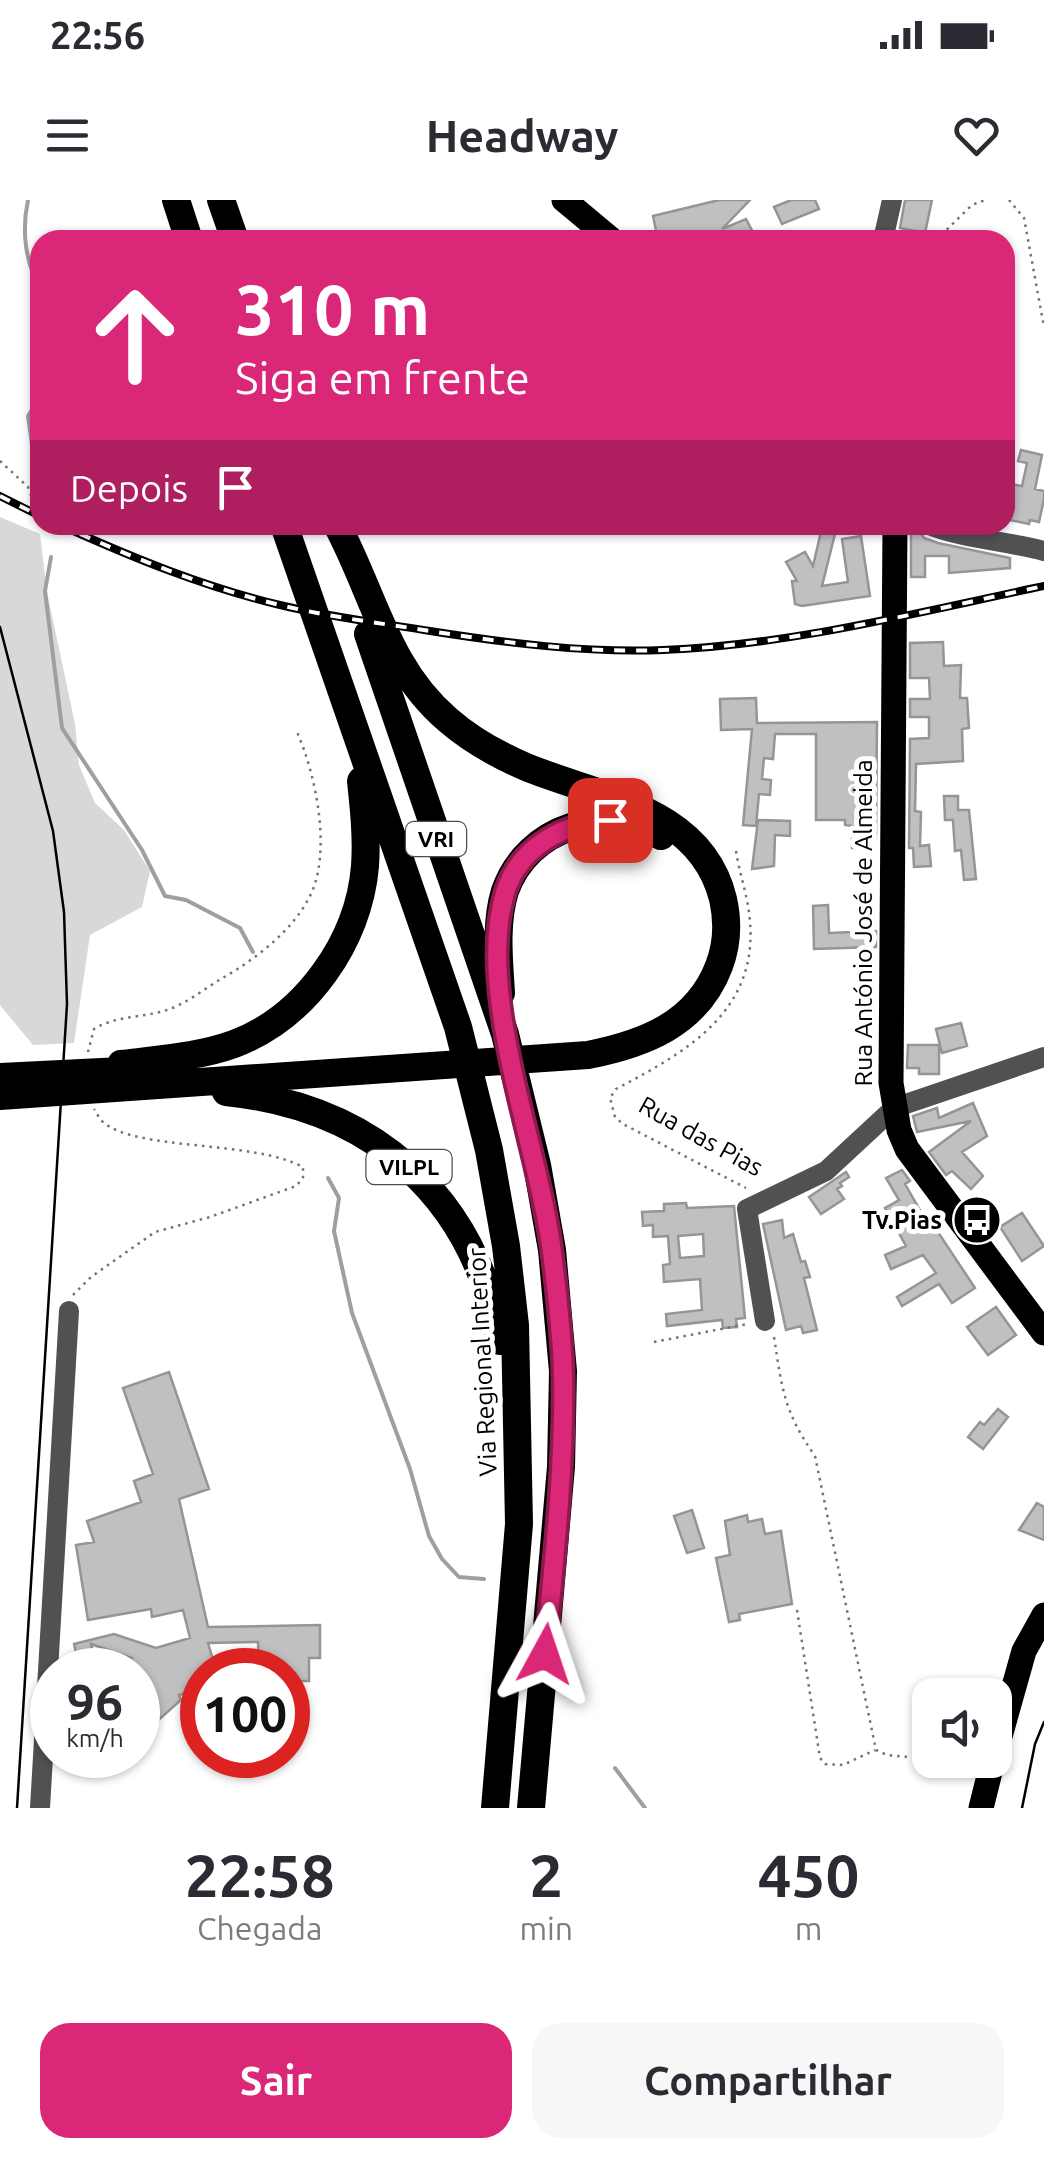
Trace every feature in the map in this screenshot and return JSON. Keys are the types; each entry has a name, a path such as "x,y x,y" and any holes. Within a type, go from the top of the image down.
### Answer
{"highway":[{"path":"176,200 186,230"},
{"path":"221,200 232,230"},
{"name":"Via Regional Interior","path":"287,535 458,1027 489,1150 509,1264 518,1405 518,1568 495,1808"},
{"name":"VRI","path":"340,535 381,645 505,1034 537,1164 552,1250 563,1371 561,1467 531,1808"},
{"name":"VILPL","path":"0,1077 97,1078 622,1048 652,1038 694,1007 715,976 726,941 720,886 697,848 663,820 618,798 524,766 469,736 428,700 381,645"},
{"name":"VILPL","path":"97,1078 122,1064 235,1044 281,1017 327,968 356,912 365,867 361,778 353,730"},
{"name":"VILPL","path":"505,1034 498,959 500,921 505,891 529,852 567,828 590,821 610,820 657,834 688,859 705,890 709,941 696,978 668,1010 646,1024 549,1052"},
{"name":"VILPL","path":"160,1087 425,1060"},
{"name":"VILPL","path":"0,1096 97,1078 246,1094 304,1108 353,1128 406,1164 450,1212 493,1300 506,1384 518,1405"}],"main road":[{"path":"564,200 600,230"},
{"name":"Rua António José de Almeida","path":"895,535 891,1064 898,1130 907,1149 1044,1333"},
{"path":"1012,1693 1024,1651 1044,1615"},
{"path":"981,1808 989,1778"}],"street":[{"path":"885,230 892,200"},
{"path":"956,535 1044,550"},
{"name":"Rua das Pias","path":"766,1200 826,1171 894,1108 1044,1057"},
{"path":"765,1321 747,1209 766,1200"},
{"path":"40,1808 69,1311"}],"path":[{"path":"946,230 972,205 984,200"},
{"path":"1009,200 1024,218 1044,328"},
{"path":"0,460 30,492"},
{"name":"Rua das Pias","path":"610,1098 615,1116 623,1124 766,1200"},
{"path":"654,1342 765,1321 772,1327 791,1418 815,1456 876,1750"},
{"path":"797,1610 820,1758 825,1764 843,1765 876,1750 912,1757"}],"shaded area":[{"path":"0,517 30,530 30,535 40,535 79,765 95,803 124,830 150,871 142,907 90,935 74,1043 33,1045 0,1005"}],"building":[{"path":"719,200 750,200 722,229 746,219 752,230 656,230 653,216"},
{"path":"791,200 815,200 819,209 782,224 774,207"},
{"path":"905,200 932,200 926,230 900,228"},
{"path":"1021,450 1042,455 1035,489 1044,491 1039,522 1015,521 1015,485 1022,486 1027,463 1018,461"},
{"path":"820,535 835,535 822,586 848,582 842,539 861,536 870,596 795,604 792,581 797,581 786,562 805,552 813,566"},
{"path":"911,535 1010,558 1010,568 949,573 949,556 925,556 925,577 911,577"},
{"path":"943,642 944,666 961,665 960,698 967,698 969,728 962,729 963,761 916,764 915,811 921,812 920,846 929,845 931,866 914,867 913,848 909,848 910,739 929,738 929,717 910,717 910,699 930,699 929,678 910,678 910,643"},
{"path":"756,698 757,723 877,722 876,838 870,838 870,848 852,848 852,826 845,825 845,820 816,820 816,734 775,734 773,759 764,758 762,779 771,780 770,795 759,794 756,826 743,825 752,729 721,730 720,699"},
{"path":"944,796 958,796 958,810 969,810 976,879 964,880 961,850 955,851 953,820 945,820"},
{"path":"758,820 790,821 790,836 775,835 774,866 752,869"},
{"path":"828,905 829,933 876,931 876,947 814,949 813,906"},
{"path":"961,1023 967,1046 942,1053 936,1029"},
{"path":"908,1045 939,1045 939,1074 919,1074 919,1068 907,1068"},
{"path":"973,1103 987,1136 962,1152 983,1176 971,1189 952,1171 946,1175 929,1152 971,1121 917,1132 913,1116 937,1108 939,1118"},
{"path":"902,1170 910,1181 905,1184 932,1231 936,1229 975,1288 952,1303 939,1284 902,1306 897,1297 936,1273 923,1255 891,1269 885,1255 906,1246 885,1208 899,1200 886,1178"},
{"path":"846,1172 849,1177 837,1189 844,1199 821,1214 809,1197"},
{"path":"686,1203 687,1208 734,1206 745,1318 736,1319 737,1327 723,1328 722,1320 667,1326 666,1314 702,1310 700,1279 664,1282 663,1265 670,1264 668,1236 653,1237 653,1225 643,1226 642,1212 664,1211 664,1204","holes":["703,1234 704,1256 680,1258 678,1236"]},
{"path":"1022,1213 1044,1246 1022,1261 1000,1227"},
{"path":"782,1220 784,1238 793,1234 801,1262 805,1261 810,1277 804,1278 817,1330 803,1333 801,1326 786,1330 763,1224"},
{"path":"996,1307 1016,1335 988,1355 967,1327"},
{"path":"169,1372 209,1489 179,1499 208,1627 320,1625 320,1658 310,1658 310,1648 258,1648 258,1642 180,1648 180,1701 160,1719 160,1648 156,1648 190,1638 183,1610 152,1617 151,1609 88,1620 76,1545 94,1542 87,1521 141,1502 134,1481 153,1474 123,1388"},
{"path":"998,1409 1008,1417 983,1449 968,1437"},
{"path":"1037,1503 1044,1507 1044,1540 1019,1530"},
{"path":"692,1510 704,1548 687,1553 674,1516"},
{"path":"747,1515 748,1522 762,1519 765,1534 781,1531 792,1604 739,1614 740,1620 729,1622 716,1558 730,1555 725,1521"},
{"path":"114,1634 156,1648 103,1648 91,1644 92,1648 75,1648 74,1644"}],"waterway":[{"path":"28,200 25,224 30,265"},
{"path":"30,413 30,430"},
{"path":"51,557 45,591 62,728 142,850 165,896 186,900 240,928 253,952"},
{"path":"328,1178 339,1198 334,1231 352,1313 410,1469 429,1536 442,1559 459,1577 484,1579"},
{"path":"615,1768 645,1808"}],"tram line":[{"path":"0,627 53,831 64,912 67,1004 17,1808"},
{"path":"1022,1808 1035,1744 1044,1722"}],"railway":[{"path":"0,496 30,511"},
{"path":"83,535 168,570 280,605 459,635 575,648 634,651 759,642 1044,586"}],"place":[{"name":"Tv.Pias","path":"977,1220"}],"route":[{"path":"545,1654 561,1467 563,1371 552,1250 537,1164 505,1034 498,959 500,921 505,891 529,852 567,828 610,820"}]}
